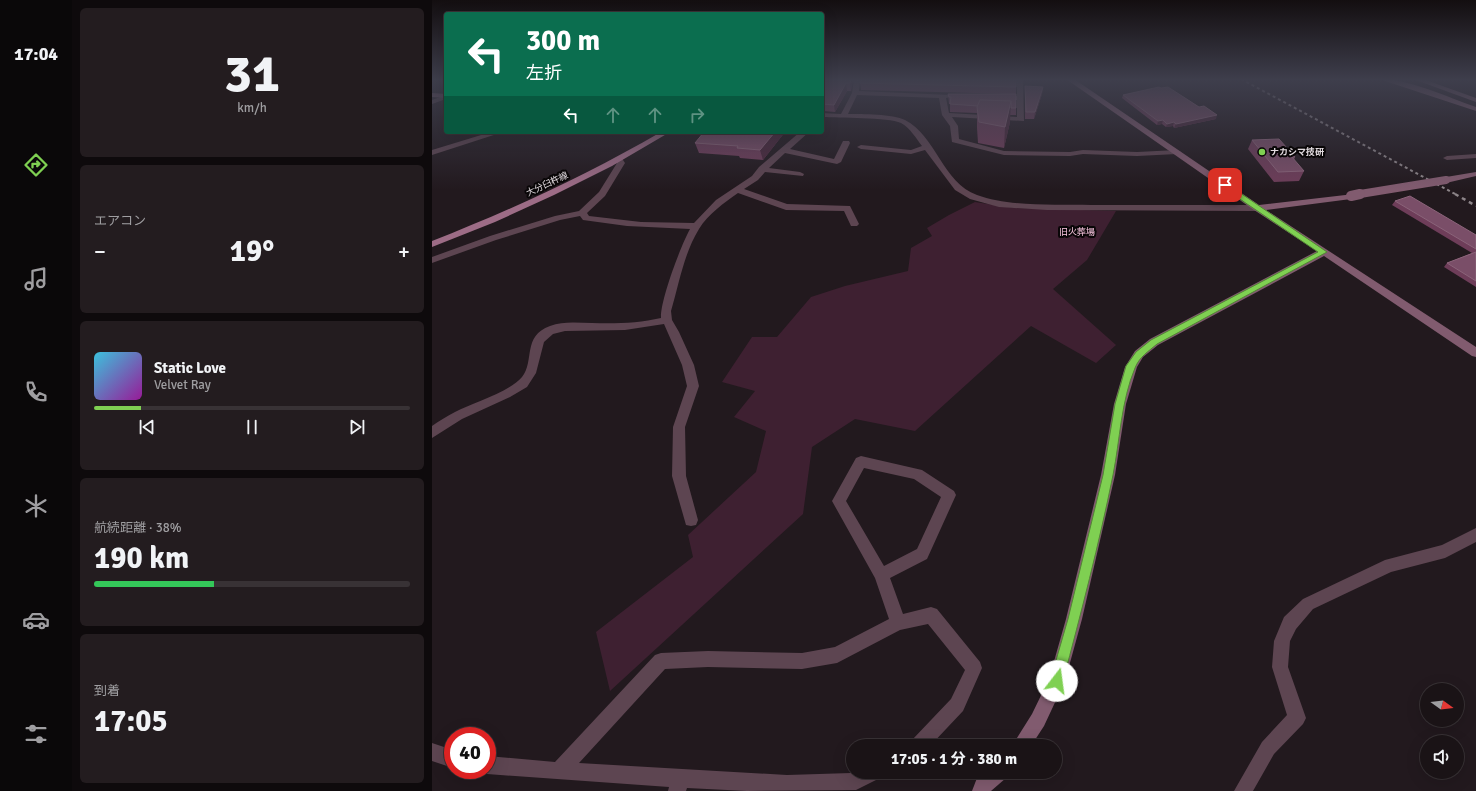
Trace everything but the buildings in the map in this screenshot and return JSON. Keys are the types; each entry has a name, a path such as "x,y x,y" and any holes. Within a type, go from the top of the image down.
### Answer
{"main road":[{"name":"大分臼杵線","path":"432,244 551,194 662,134"}],"street":[{"path":"859,116 902,121 915,131 958,188 973,197 999,204 1047,207 1257,208 1351,196 1476,174"},
{"path":"947,116 954,126 955,140 1004,153 1070,154 1083,152 1137,154 1178,152"},
{"path":"963,116 1020,119 1020,116"},
{"path":"1124,116 1257,208 1476,353"},
{"path":"432,153 492,134"},
{"path":"691,520 679,476 679,427 693,386 688,365 674,332 666,320 666,311 688,241 696,226 719,202 755,178 762,169 803,134"},
{"path":"783,150 837,162 846,143"},
{"path":"861,147 907,152 927,147"},
{"path":"1447,158 1476,156"},
{"path":"432,260 500,236 558,218 582,213 602,194 621,163 618,159"},
{"path":"762,169 800,174"},
{"path":"737,190 786,207 848,208 854,224"},
{"path":"582,213 586,218 621,224 696,226"},
{"path":"1026,739 1038,720 1057,681 1074,619 1108,475 1120,404 1131,366 1139,354 1154,342 1323,252"},
{"path":"432,433 455,418 510,392 527,380 533,364 536,343 548,331 563,326 582,327 652,324 666,320"},
{"path":"881,575 922,554 949,495 917,474 861,462 839,501 881,575 898,623"},
{"path":"1243,791 1268,748 1297,718 1280,667 1282,641 1290,623 1308,604 1333,591 1390,565 1445,551 1476,535"},
{"path":"559,771 661,661 708,659 802,661 837,655 898,623 931,615 974,668 957,705 925,739"},
{"path":"432,752 444,756"},
{"path":"496,766 679,784 795,783 856,781 860,779"},
{"path":"981,791 984,785 991,779"}],"green space":[{"name":"旧火葬場","path":"975,202 1014,208 1116,211 1087,260 1053,289 1116,345 1096,363 1031,326 915,431 855,419 812,447 803,514 610,691 596,632 693,557 688,535 756,472 766,431 734,417 755,391 722,382 752,337 777,337 811,297 845,286 908,271 911,248 932,236 927,228"}],"railway":[{"path":"1310,116 1457,195"},
{"path":"1455,194 1476,206"}],"place":[{"name":"ナカシマ技研","path":"1262,152"}],"route":[{"path":"1057,681 1074,619 1108,475 1120,404 1131,366 1139,354 1154,342 1323,252 1225,185"}]}
